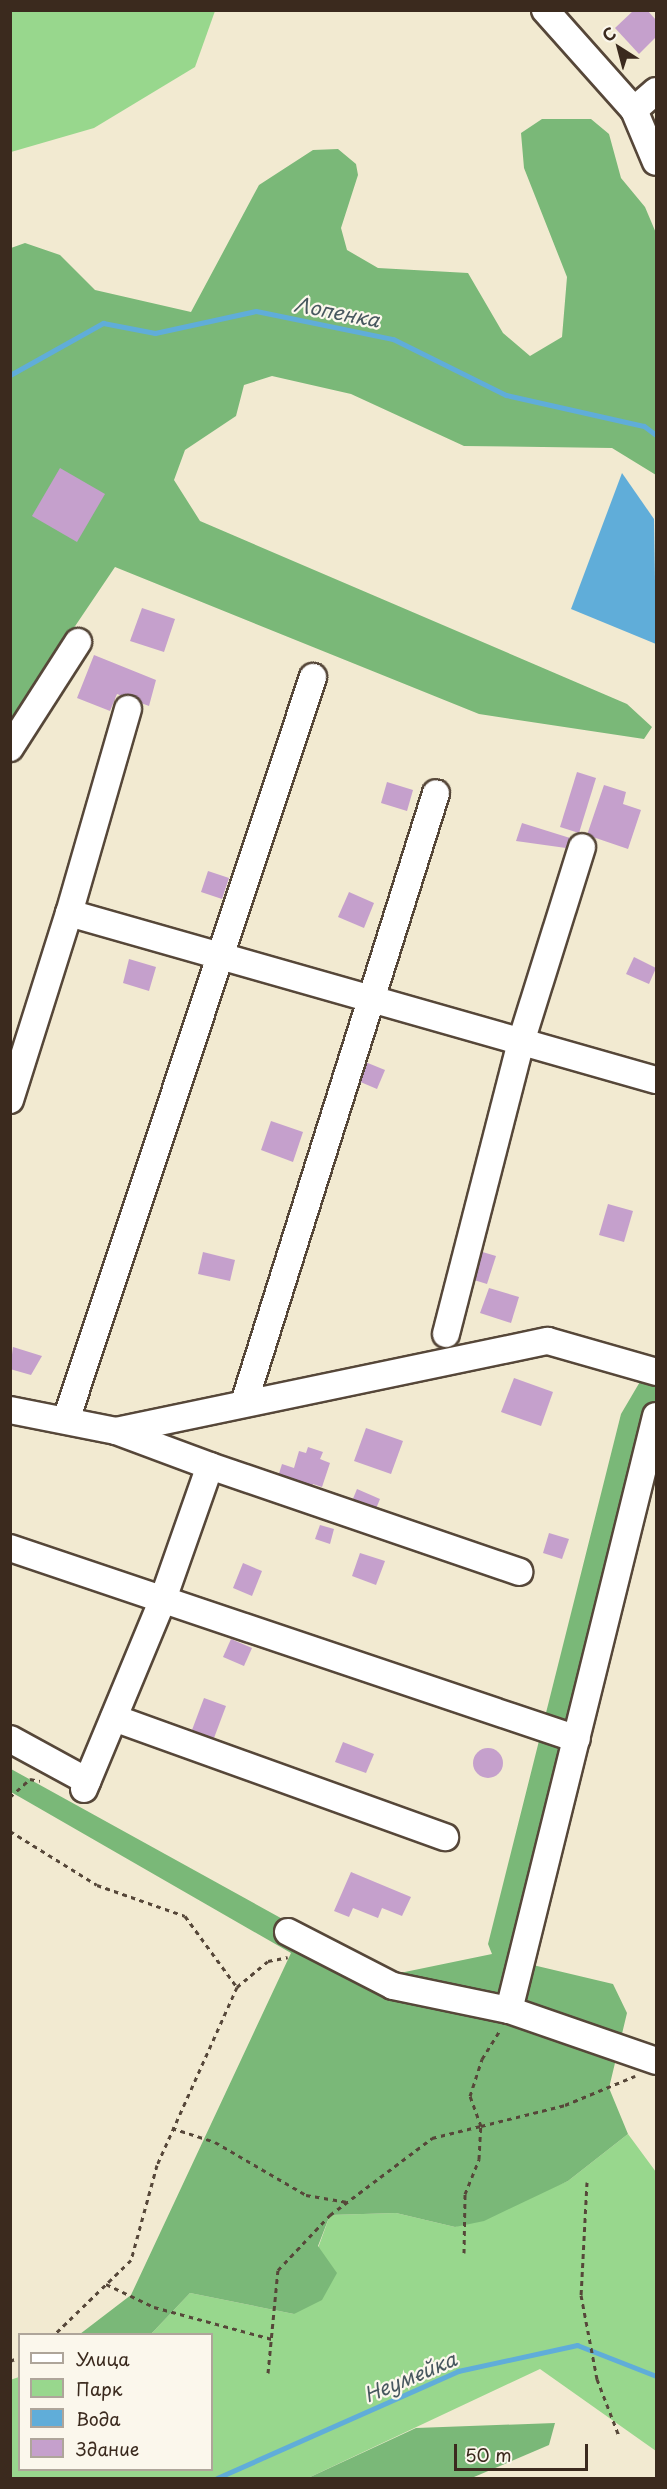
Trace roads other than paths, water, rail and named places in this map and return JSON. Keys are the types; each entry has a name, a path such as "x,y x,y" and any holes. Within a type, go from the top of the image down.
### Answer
{"street":[{"path":"545,10 634,110 657,162"},
{"path":"634,110 657,91"},
{"path":"10,748 78,642"},
{"path":"66,1420 313,677"},
{"path":"10,1100 69,913 128,709"},
{"path":"244,1400 369,998 436,793"},
{"path":"446,1334 521,1042 582,847"},
{"path":"69,913 657,1080"},
{"path":"116,1431 244,1400 548,1341 657,1372"},
{"path":"10,1410 116,1431 210,1466 519,1572"},
{"path":"509,2010 657,1416"},
{"path":"10,1739 85,1785 162,1602 210,1466"},
{"path":"10,1548 162,1602 577,1739"},
{"path":"114,1718 445,1837"},
{"path":"288,1932 393,1986 509,2010 652,2064"}],"water":[{"path":"622,473 654,519 656,644 571,609"}],"waterway":[{"name":"Лопенка","path":"10,375 103,323 155,333 256,311 393,339 506,395 644,426 656,435"},
{"name":"Неумейка","path":"217,2478 458,2371 577,2345 656,2376"}]}
